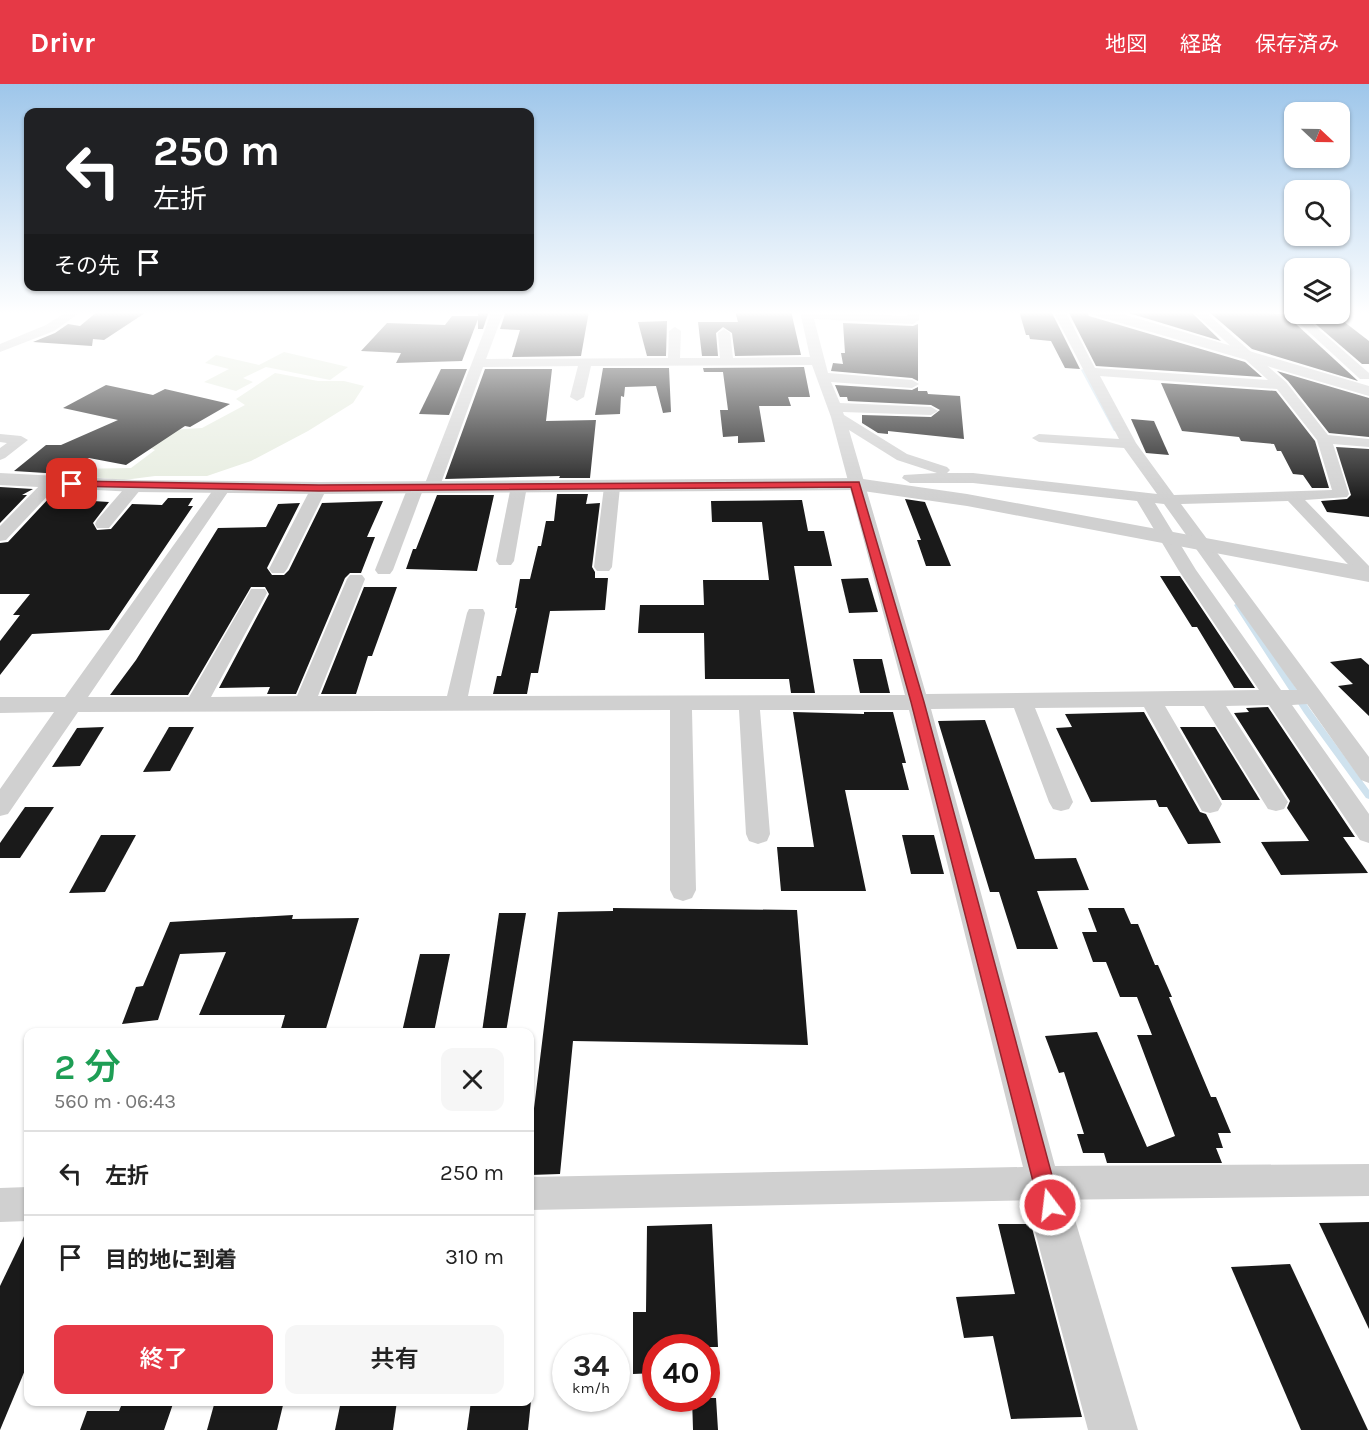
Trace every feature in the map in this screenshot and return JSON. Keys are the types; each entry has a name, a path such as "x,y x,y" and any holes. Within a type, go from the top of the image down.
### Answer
{"street":[{"path":"384,570 424,487 473,374"},
{"path":"577,397 583,374"},
{"path":"1091,374 1129,444 1369,774"},
{"path":"1128,374 1281,385"},
{"path":"910,478 973,478 1170,500 1341,494 1324,439 1281,385 1268,374"},
{"path":"1311,374 1339,382 1368,381"},
{"path":"912,384 823,376 836,412 918,702 1043,1183 1113,1430"},
{"path":"836,412 931,411"},
{"path":"836,412 903,457 922,465 973,478"},
{"path":"0,438 21,440 0,455"},
{"path":"1040,438 1129,444"},
{"path":"1324,439 1369,443"},
{"path":"0,479 135,486 319,488 855,484 912,491 1368,575"},
{"path":"0,536 51,483"},
{"path":"103,524 135,486"},
{"path":"0,807 224,486"},
{"path":"505,561 519,486"},
{"path":"603,567 612,487"},
{"path":"278,569 319,488"},
{"path":"1292,496 1368,575"},
{"path":"1143,497 1188,571 1369,833"},
{"path":"304,704 356,579"},
{"path":"196,704 258,593"},
{"path":"456,703 476,613"},
{"path":"0,705 918,702 1312,697"},
{"path":"1210,698 1276,802"},
{"path":"1150,699 1210,804"},
{"path":"1021,700 1061,802"},
{"path":"681,702 683,890"},
{"path":"749,702 758,834"},
{"path":"534,1194 1043,1183 1369,1180"},
{"path":"0,1205 24,1204"}],"shaded area":[{"path":"220,374 252,374 243,378 253,382 236,391 204,382"},
{"path":"274,374 318,381 344,381 364,386 353,403 308,431 251,461 207,476 155,476 124,480 68,475 73,469 131,468 155,450 144,445 169,430 202,428 245,405 236,399"},
{"path":"300,374 339,374 330,380"}],"building":[{"path":"439,374 465,374 449,415 419,414"},
{"path":"483,374 551,374 546,421 596,420 590,478 559,478 560,476 445,479"},
{"path":"602,374 669,374 671,412 663,413 656,386 625,387 624,397 621,396 620,414 595,415"},
{"path":"723,374 805,374 810,397 788,397 791,406 759,406 765,442 738,443 738,436 723,437 720,410 728,410"},
{"path":"864,374 918,374 918,381 912,378"},
{"path":"1214,374 1258,374 1262,377"},
{"path":"1280,374 1369,398 1369,437 1329,433"},
{"path":"1334,374 1350,374 1358,381"},
{"path":"1161,383 1276,391 1315,441 1329,488 1312,488 1303,475 1293,474 1281,451 1277,451 1274,444 1241,441 1239,437 1182,431"},
{"path":"106,385 153,395 165,389 230,404 190,427 185,426 126,465 89,458 61,474 14,471 46,445 61,445 118,420 63,408"},
{"path":"835,385 912,390 918,387 918,391 927,391 928,394 960,396 964,439 888,431 888,434 878,433 862,423 862,415 931,417 940,410 931,405 848,401 847,397 840,397"},
{"path":"1131,419 1154,421 1169,455 1146,453"},
{"path":"1336,447 1369,449 1369,517 1327,512 1321,501 1347,499 1351,495"},
{"path":"0,487 33,489 22,495 27,495 0,523"},
{"path":"557,494 588,494 586,504 600,503 592,567 595,578 608,578 605,610 550,611 538,673 531,673 527,694 493,694 497,676 501,676 517,608 515,608 520,579 530,579 538,546 541,546 546,521 554,521"},
{"path":"437,495 494,495 477,571 406,569"},
{"path":"51,496 81,496 77,500 109,502 93,523 97,530 111,529 132,504 162,505 168,498 193,498 188,506 193,506 109,630 32,634 0,675 0,641 20,615 13,615 30,594 0,594 0,543 8,542"},
{"path":"905,499 925,502 951,566 926,566 917,540 921,540"},
{"path":"802,500 808,531 824,531 832,566 794,566 815,693 791,693 789,679 705,679 704,633 638,633 640,605 704,605 703,580 769,580 762,522 712,522 711,501"},
{"path":"383,501 367,537 375,537 361,573 350,573 345,578 296,694 267,694 270,687 219,688 269,594 265,587 251,587 188,695 110,695 136,660 218,528 266,527 278,504 300,503 267,568 272,575 284,575 289,570 322,503"},
{"path":"1160,576 1180,576 1255,688 1234,688 1197,627 1192,627"},
{"path":"868,578 878,612 849,613 841,579"},
{"path":"364,587 397,587 372,656 368,656 356,694 321,694"},
{"path":"1361,658 1369,665 1369,716 1338,686 1353,684 1330,662"},
{"path":"853,659 882,659 890,693 860,693"},
{"path":"1268,707 1355,837 1343,837 1368,873 1281,875 1261,842 1309,841 1287,808 1290,801 1234,713 1249,712 1246,708"},
{"path":"793,712 864,714 864,712 893,712 906,763 902,763 909,790 845,790 866,891 781,891 777,847 814,847"},
{"path":"1144,712 1200,812 1206,814 1221,843 1188,844 1167,807 1159,807 1156,800 1091,802 1056,728 1072,727 1065,714"},
{"path":"985,720 1035,859 1076,858 1089,890 1037,891 1058,949 1017,949 999,892 990,892 938,721"},
{"path":"104,727 80,766 52,767 77,728"},
{"path":"169,727 194,727 170,771 143,772"},
{"path":"1180,727 1215,727 1260,800 1222,800"},
{"path":"25,807 54,807 20,858 0,858 0,843"},
{"path":"101,835 136,835 105,892 69,893"},
{"path":"902,835 934,835 944,874 911,874"},
{"path":"613,908 797,910 808,1045 573,1041 560,1174 534,1175 534,1108 558,912 613,911"},
{"path":"1088,908 1124,908 1131,924 1138,924 1155,965 1158,965 1172,997 1169,997 1211,1097 1216,1097 1231,1133 1218,1133 1223,1148 1216,1148 1222,1163 1107,1163 1104,1153 1083,1153 1077,1134 1084,1134 1064,1072 1059,1073 1045,1036 1097,1032 1147,1147 1175,1136 1137,1035 1152,1035 1137,997 1120,997 1106,962 1093,962 1082,932 1097,932"},
{"path":"499,913 526,913 507,1028 483,1028"},
{"path":"293,915 292,919 359,918 326,1028 281,1028 285,1015 199,1015 226,952 180,954 158,1020 122,1024 136,987 143,986 170,922"},
{"path":"420,954 450,954 435,1028 403,1028"},
{"path":"1369,1222 1369,1329 1319,1223"},
{"path":"712,1224 717,1334 642,1334 642,1374 633,1374 633,1312 646,1312 647,1226"},
{"path":"998,1224 1031,1224 1082,1417 1011,1419 993,1336 964,1338 956,1297 1015,1294"},
{"path":"24,1236 24,1373 0,1430 0,1286"},
{"path":"1290,1264 1368,1430 1301,1430 1231,1267"},
{"path":"121,1406 172,1406 164,1430 80,1430 87,1411 119,1411"},
{"path":"214,1406 283,1406 277,1430 207,1430"},
{"path":"340,1406 396,1406 393,1430 335,1430"},
{"path":"470,1406 530,1406 528,1430 467,1430"},
{"path":"692,1412 717,1412 718,1430 693,1430"}],"waterway":[{"path":"1085,374 1116,431"},
{"path":"1237,605 1307,711 1369,796"}],"route":[{"path":"72,484 319,488 855,484 918,702 1050,1205"}]}
